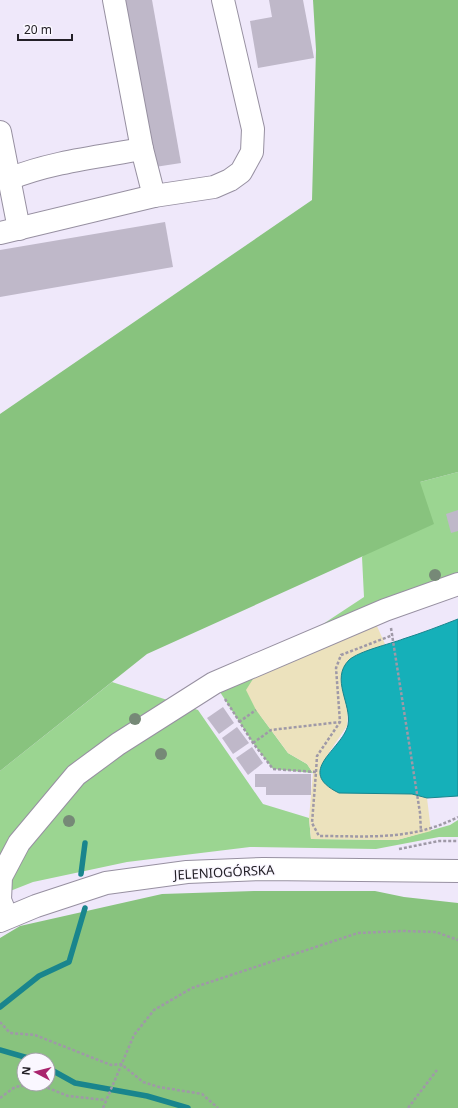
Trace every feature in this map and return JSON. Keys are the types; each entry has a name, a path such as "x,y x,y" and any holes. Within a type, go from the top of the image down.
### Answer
{"street":[{"path":"114,0 142,149 154,196"},
{"path":"0,132 9,179 10,231 154,196 214,187 230,180 241,172 252,152 253,130 222,0"},
{"path":"9,179 26,172 50,166 142,149"},
{"path":"4,919 0,900 1,877 19,843 76,776 118,744 214,683 385,610 458,584"},
{"name":"JELENIOGÓRSKA","path":"4,919 106,882 187,872 263,869 457,871"}],"path":[{"path":"421,832 420,813 394,635 341,655 336,668 340,722 317,756 312,822 319,836 400,836 421,832 441,826 458,817"},
{"path":"214,683 253,743 274,769 316,772"},
{"path":"239,722 256,710"},
{"path":"253,743 271,730 340,722"},
{"path":"103,1108 134,1035 154,1010 192,988 358,933 402,931 436,932 458,940"},
{"path":"0,1022 10,1033 35,1035 111,1065 121,1064 143,1082 159,1087 202,1094 218,1108"},
{"path":"408,1108 437,1070"},
{"path":"0,1098 16,1087"},
{"path":"56,1091 68,1096 106,1100"}],"green space":[{"path":"313,0 458,0 458,472 420,482 434,524 147,654 0,771 0,414 312,200 316,50"},
{"path":"458,472 458,575 376,624 260,715 288,753 307,764 313,773 273,769 253,743 220,692 364,597 362,557 420,482"},
{"path":"112,682 198,710 263,804 309,818 311,839 397,840 450,825 458,820 458,837 439,837 376,849 250,847 127,862 33,882 0,895 0,771"},
{"path":"254,891 375,891 404,897 458,903 458,1108 0,1108 0,938 20,926 162,894"}],"sand":[{"path":"376,624 385,644 350,660 347,726 326,757 339,793 412,794 427,798 431,831 397,840 311,839 309,818 313,773 307,764 288,753 256,710 246,690 253,679 272,668"}],"water":[{"path":"458,619 458,796 427,798 412,794 339,793 326,785 321,777 320,768 324,760 344,734 348,725 347,709 341,683 341,675 349,660 367,651"}],"building":[{"path":"125,0 152,0 181,163 155,167"},
{"path":"269,0 303,0 314,58 258,68 250,21 272,17"},
{"path":"165,222 173,267 0,297 0,250"},
{"path":"458,510 458,531 451,533 446,514"},
{"path":"223,707 234,723 219,734 207,718"},
{"path":"237,727 249,743 233,754 222,738"},
{"path":"252,747 263,763 248,775 236,758"},
{"path":"255,774 311,774 311,795 266,795 266,787 255,787"}],"waterway":[{"path":"81,874 85,843"},
{"path":"0,1007 39,976 69,962 85,908"},
{"path":"0,1050 16,1055"},
{"path":"56,1072 75,1083 147,1096 188,1108"}]}
